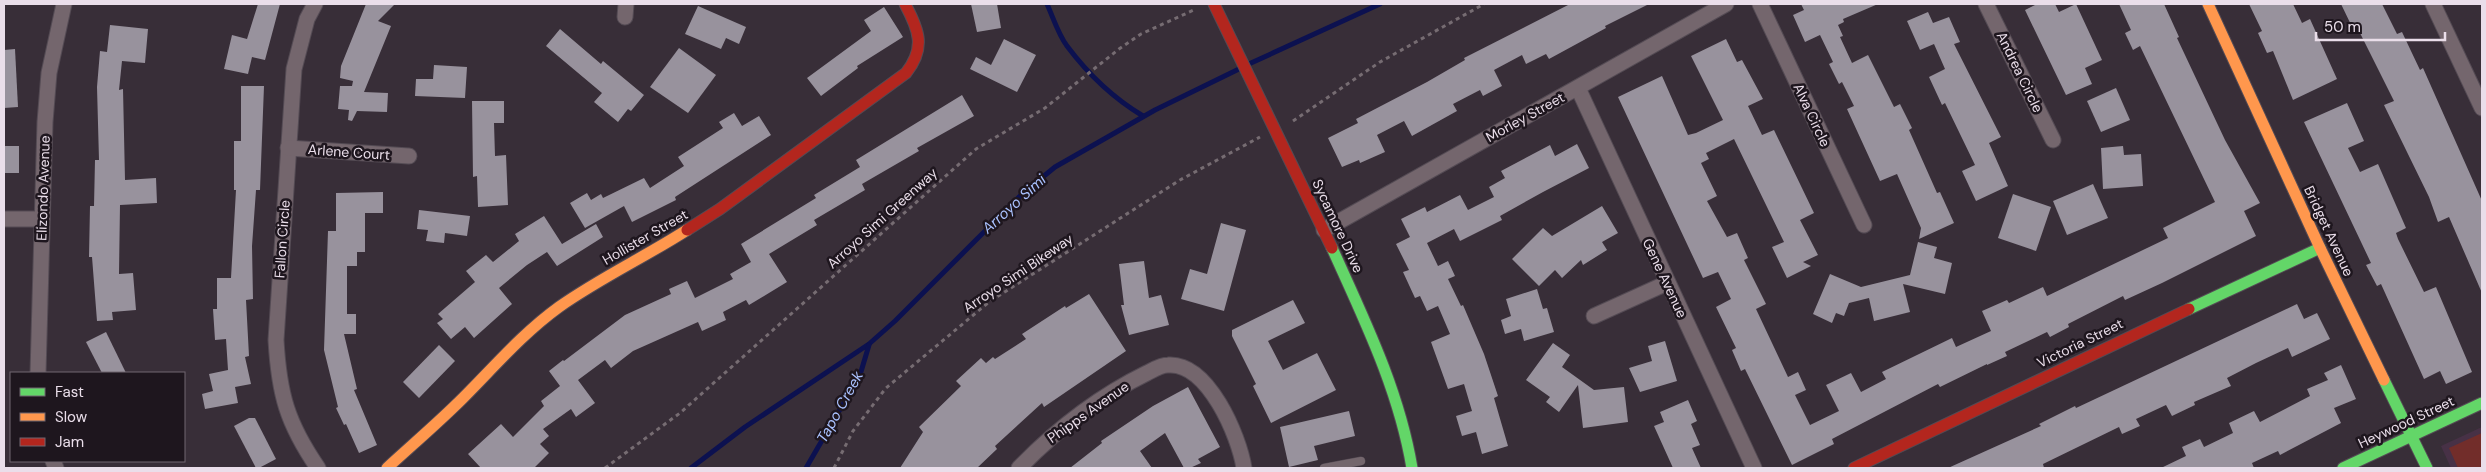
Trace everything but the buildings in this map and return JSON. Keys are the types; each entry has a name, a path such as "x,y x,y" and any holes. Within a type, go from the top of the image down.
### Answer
{"street":[{"name":"Elizondo Avenue","path":"38,372 45,122 49,73 64,4"},
{"name":"Fallon Circle","path":"315,4 308,19 294,69 276,340 278,377 284,407 298,440 318,468"},
{"name":"Hollister Street","path":"387,468 462,398 517,341 559,306 605,277 653,252 720,209 906,73 915,64 919,53 920,41 914,19 905,4"},
{"name":"Morley Street","path":"1324,230 1726,4"},
{"name":"Alva Circle","path":"1760,4 1864,225"},
{"name":"Andrea Circle","path":"1986,4 2053,140"},
{"name":"Bridget Avenue","path":"2208,4 2320,248 2427,468"},
{"path":"2433,4 2482,108"},
{"name":"Sycamore Drive","path":"1216,8 1324,230 1395,396 1412,468"},
{"name":"Gene Avenue","path":"1578,88 1754,468"},
{"name":"Arlene Court","path":"288,148 409,156"},
{"path":"4,219 42,220"},
{"name":"Victoria Street","path":"1854,468 2119,341 2320,248"},
{"path":"1594,316 1667,283"},
{"name":"Phipps Avenue","path":"1018,468 1036,450 1087,410 1116,390 1164,365 1182,366 1203,382 1227,417 1244,468"},
{"name":"Heywood Street","path":"2343,468 2482,403"}],"lane":[{"path":"1324,468 1361,461"}],"path":[{"path":"1299,118 1380,62 1484,4"},
{"name":"Arroyo Simi Greenway","path":"606,468 680,413 976,149 1045,108 1141,34 1191,11"},
{"name":"Arroyo Simi Bikeway","path":"834,468 854,431 886,388 989,302 1180,180 1254,140"}],"shaded area":[{"path":"2482,427 2482,468 2451,468 2441,446"},
{"path":"2482,433 2482,468 2458,468 2449,448"}],"waterway":[{"path":"1047,4 1058,31 1075,56 1111,93 1143,116"},
{"name":"Arroyo Simi","path":"1251,63 1380,4"},
{"name":"Arroyo Simi","path":"691,468 745,427 869,344 895,321 1022,194 1055,167 1155,110 1241,68"},
{"name":"Tapo Creek","path":"806,468 860,375 869,345"}],"traffic: fast":[{"path":"1332,248 1379,355 1399,411 1412,468"},
{"path":"2189,309 2320,248"},
{"path":"2384,380 2427,468"},
{"path":"2343,468 2482,403"}],"traffic: slow":[{"path":"2208,4 2320,248 2384,380"},
{"path":"387,468 454,407 509,351 546,317 590,287 687,230"}],"traffic: jam":[{"path":"687,230 720,209 906,73 916,55 918,39 914,22 905,4"},
{"path":"1214,4 1332,248"},
{"path":"1854,468 2189,309"}]}
